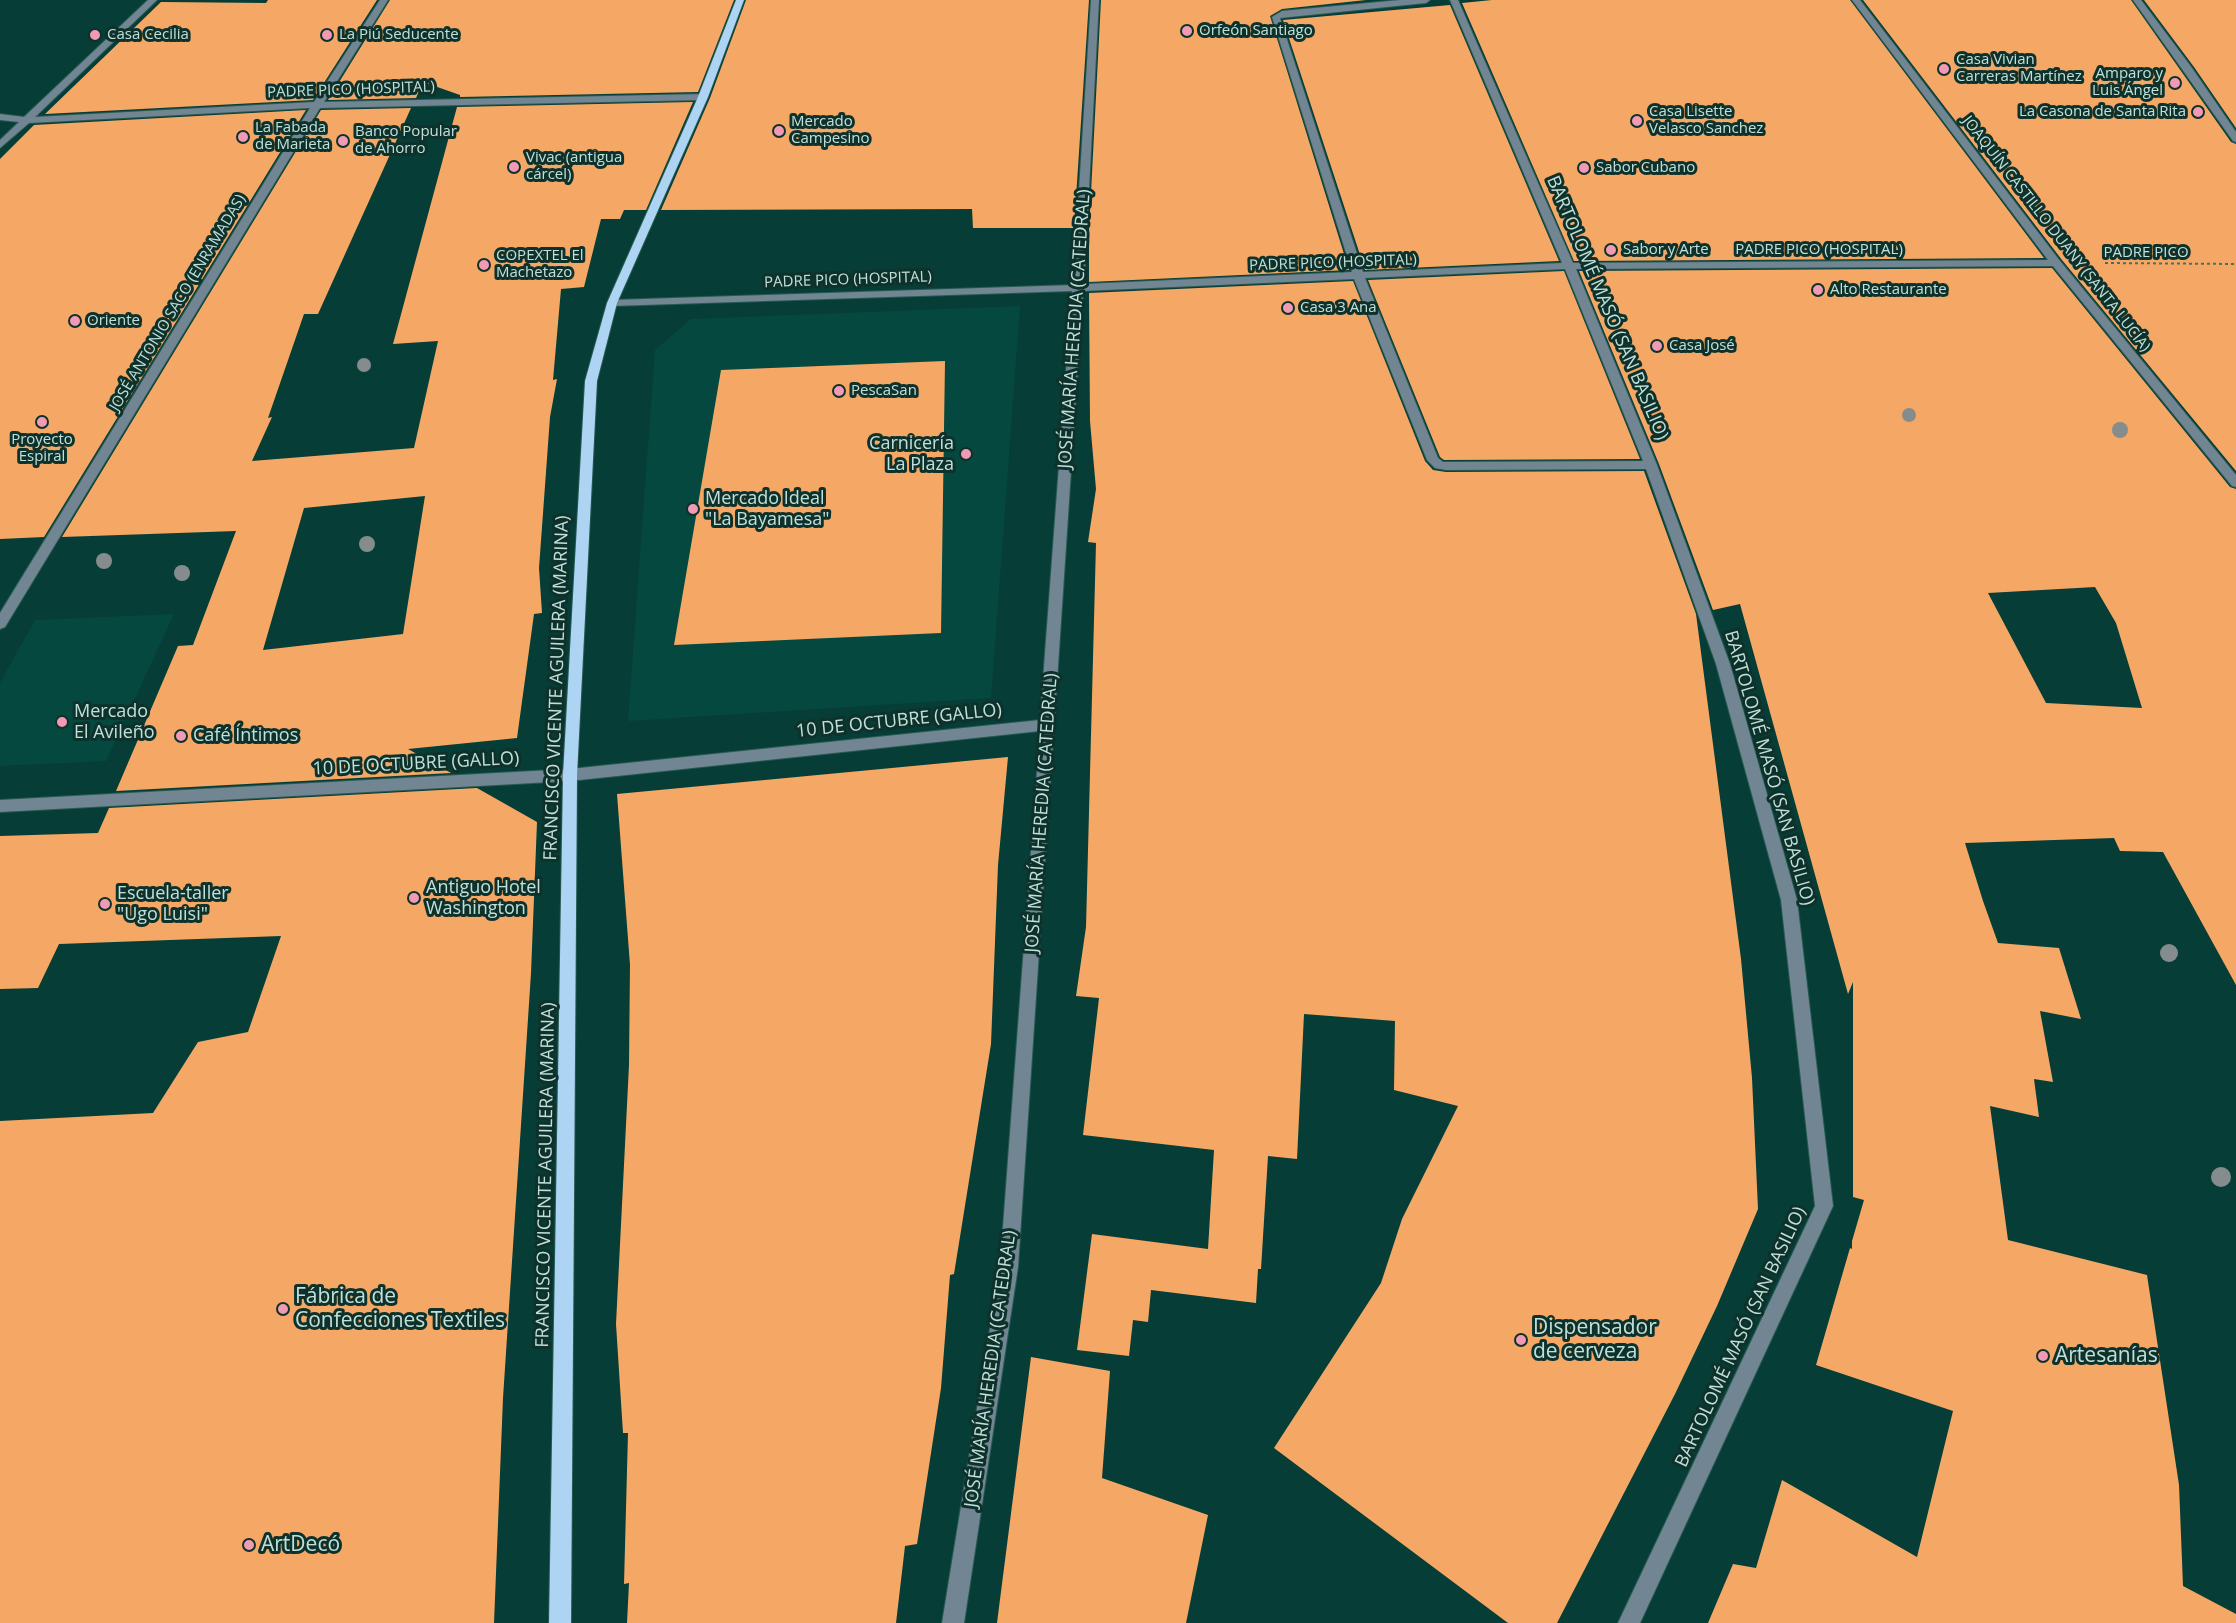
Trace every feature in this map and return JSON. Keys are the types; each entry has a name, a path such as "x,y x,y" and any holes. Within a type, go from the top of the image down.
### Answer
{"main road":[{"name":"FRANCISCO VICENTE AGUILERA (MARINA)","path":"560,1623 570,775 591,381 612,303 703,97 740,0"}],"street":[{"path":"0,145 153,0"},
{"name":"JOSÉ ANTONIO SACO (ENRAMADAS)","path":"0,624 316,105 384,0"},
{"name":"JOSÉ MARÍA HEREDIA (CATEDRAL)","path":"953,1623 1009,1267 1078,288 1095,0"},
{"path":"1426,0 1276,16 1359,277 1433,460 1439,465 1652,465"},
{"name":"BARTOLOMÉ MASÓ (SAN BASILIO)","path":"1454,0 1652,465 1723,664 1789,900 1824,1206 1629,1623"},
{"name":"JOAQUÍN CASTILLO DUANY (SANTA LUCÍA)","path":"1856,0 2056,263 2236,483"},
{"path":"2137,0 2236,139"},
{"name":"PADRE PICO (HOSPITAL)","path":"0,117 28,120 316,105 703,97"},
{"name":"PADRE PICO (HOSPITAL)","path":"612,303 1078,288 1569,266 2056,263"},
{"name":"10 DE OCTUBRE (GALLO)","path":"0,806 570,775 1048,725"}],"path":[{"name":"PADRE PICO","path":"2056,263 2236,264"}],"shaded area":[{"path":"1020,306 991,698 628,721 655,350 691,319"},
{"name":"Mercado El Avileño","path":"174,614 106,761 0,766 0,683 35,620"}],"building":[{"path":"268,0 377,0 313,100 45,114 161,2 266,3"},
{"path":"390,0 734,0 698,92 460,97 460,95 423,82 416,98 328,100"},
{"path":"746,0 1089,0 1074,228 973,228 972,209 661,210 710,98"},
{"path":"1101,0 1366,0 1282,9 1270,16 1349,270 1089,282 1089,231"},
{"path":"1492,0 1850,0 2044,258 1574,261 1462,3"},
{"path":"1863,0 2131,0 2231,142 2236,144 2236,471 2062,260"},
{"path":"2144,0 2236,0 2236,128 2194,67"},
{"path":"1450,5 1559,261 1365,270 1283,20"},
{"path":"693,102 646,210 624,210 620,219 601,219 584,287 561,289 553,380 557,379 550,417 539,568 542,613 534,614 517,738 408,749 451,773 116,791 178,646 193,645 236,531 62,537 321,110 411,108 318,314 304,314 268,418 272,417 252,461 414,448 438,341 393,344 457,107","holes":["425,496 403,634 263,650 304,508"]},
{"path":"306,110 44,537 0,539 0,159 34,125"},
{"path":"2052,268 2230,487 2236,489 2236,985 2163,852 2120,851 2114,838 1965,843 1998,943 2059,948 2081,1019 2040,1011 2053,1082 2034,1079 2039,1117 1990,1106 2008,1240 2147,1275 2179,1485 2183,1586 2236,1614 2236,1623 1708,1623 1733,1564 1756,1568 1782,1480 1917,1557 1953,1411 1816,1365 1850,1248 1852,1249 1852,1241 1864,1200 1853,1197 1853,982 1848,994 1740,604 1713,610 1659,464 1579,271","holes":["2095,587 2116,623 2142,708 2046,703 1988,593"]},
{"path":"1564,271 1640,459 1444,460 1440,457 1368,280"},
{"path":"1353,281 1425,461 1433,470 1446,472 1644,471 1696,614 1741,959 1752,1078 1758,1209 1717,1306 1675,1394 1557,1623 1508,1623 1274,1448 1381,1283 1402,1219 1458,1106 1394,1090 1395,1021 1304,1014 1297,1159 1268,1156 1261,1269 1258,1269 1256,1303 1151,1290 1148,1322 1133,1320 1129,1356 1077,1350 1092,1234 1208,1249 1214,1150 1083,1135 1099,998 1076,996 1086,927 1096,543 1088,542 1096,489 1090,421 1089,293"},
{"path":"945,361 941,633 674,645 721,370"},
{"path":"1008,757 998,865 991,1044 954,1274 950,1275 941,1388 917,1544 905,1546 896,1623 627,1623 629,1583 624,1584 628,1433 623,1433 616,1324 629,1065 630,965 617,794"},
{"path":"477,788 537,822 531,973 503,1398 494,1623 0,1623 0,1121 153,1113 198,1042 248,1032 281,936 59,944 38,988 0,989 0,836 98,833 109,808"},
{"path":"1031,1357 1110,1371 1102,1478 1208,1515 1186,1623 997,1623"}],"place":[{"name":"Orfeón Santiago","path":"1187,31"},
{"name":"Casa Cecilia","path":"95,35"},
{"name":"La Piú Seducente","path":"327,35"},
{"name":"Casa Vivian Carreras Martínez","path":"1944,69"},
{"name":"Amparo y Luis Ángel","path":"2175,83"},
{"name":"La Casona de Santa Rita","path":"2198,112"},
{"name":"Casa Lisette Velasco Sanchez","path":"1637,121"},
{"name":"Mercado Campesino","path":"779,131"},
{"name":"La Fabada de Marieta","path":"243,137"},
{"name":"Banco Popular de Ahorro","path":"343,141"},
{"name":"Vivac (antigua cárcel)","path":"514,167"},
{"name":"Sabor Cubano","path":"1584,168"},
{"name":"Sabor y Arte","path":"1611,250"},
{"name":"COPEXTEL El Machetazo","path":"484,265"},
{"name":"Alto Restaurante","path":"1818,290"},
{"name":"Casa 3 Ana","path":"1288,308"},
{"name":"Oriente","path":"75,321"},
{"name":"Casa José","path":"1657,346"},
{"name":"PescaSan","path":"839,391"},
{"name":"Proyecto Espiral","path":"42,422"},
{"name":"Carnicería La Plaza","path":"966,454"},
{"name":"Mercado Ideal \"La Bayamesa\"","path":"693,509"},
{"name":"Mercado El Avileño","path":"62,722"},
{"name":"Café Íntimos","path":"181,736"},
{"name":"Antiguo Hotel Washington","path":"414,898"},
{"name":"Escuela-taller \"Ugo Luisi\"","path":"105,904"},
{"name":"Fábrica de Confecciones Textiles","path":"283,1309"},
{"name":"Dispensador de cerveza","path":"1521,1340"},
{"name":"Artesanías","path":"2043,1356"},
{"name":"ArtDecó","path":"249,1545"}]}
